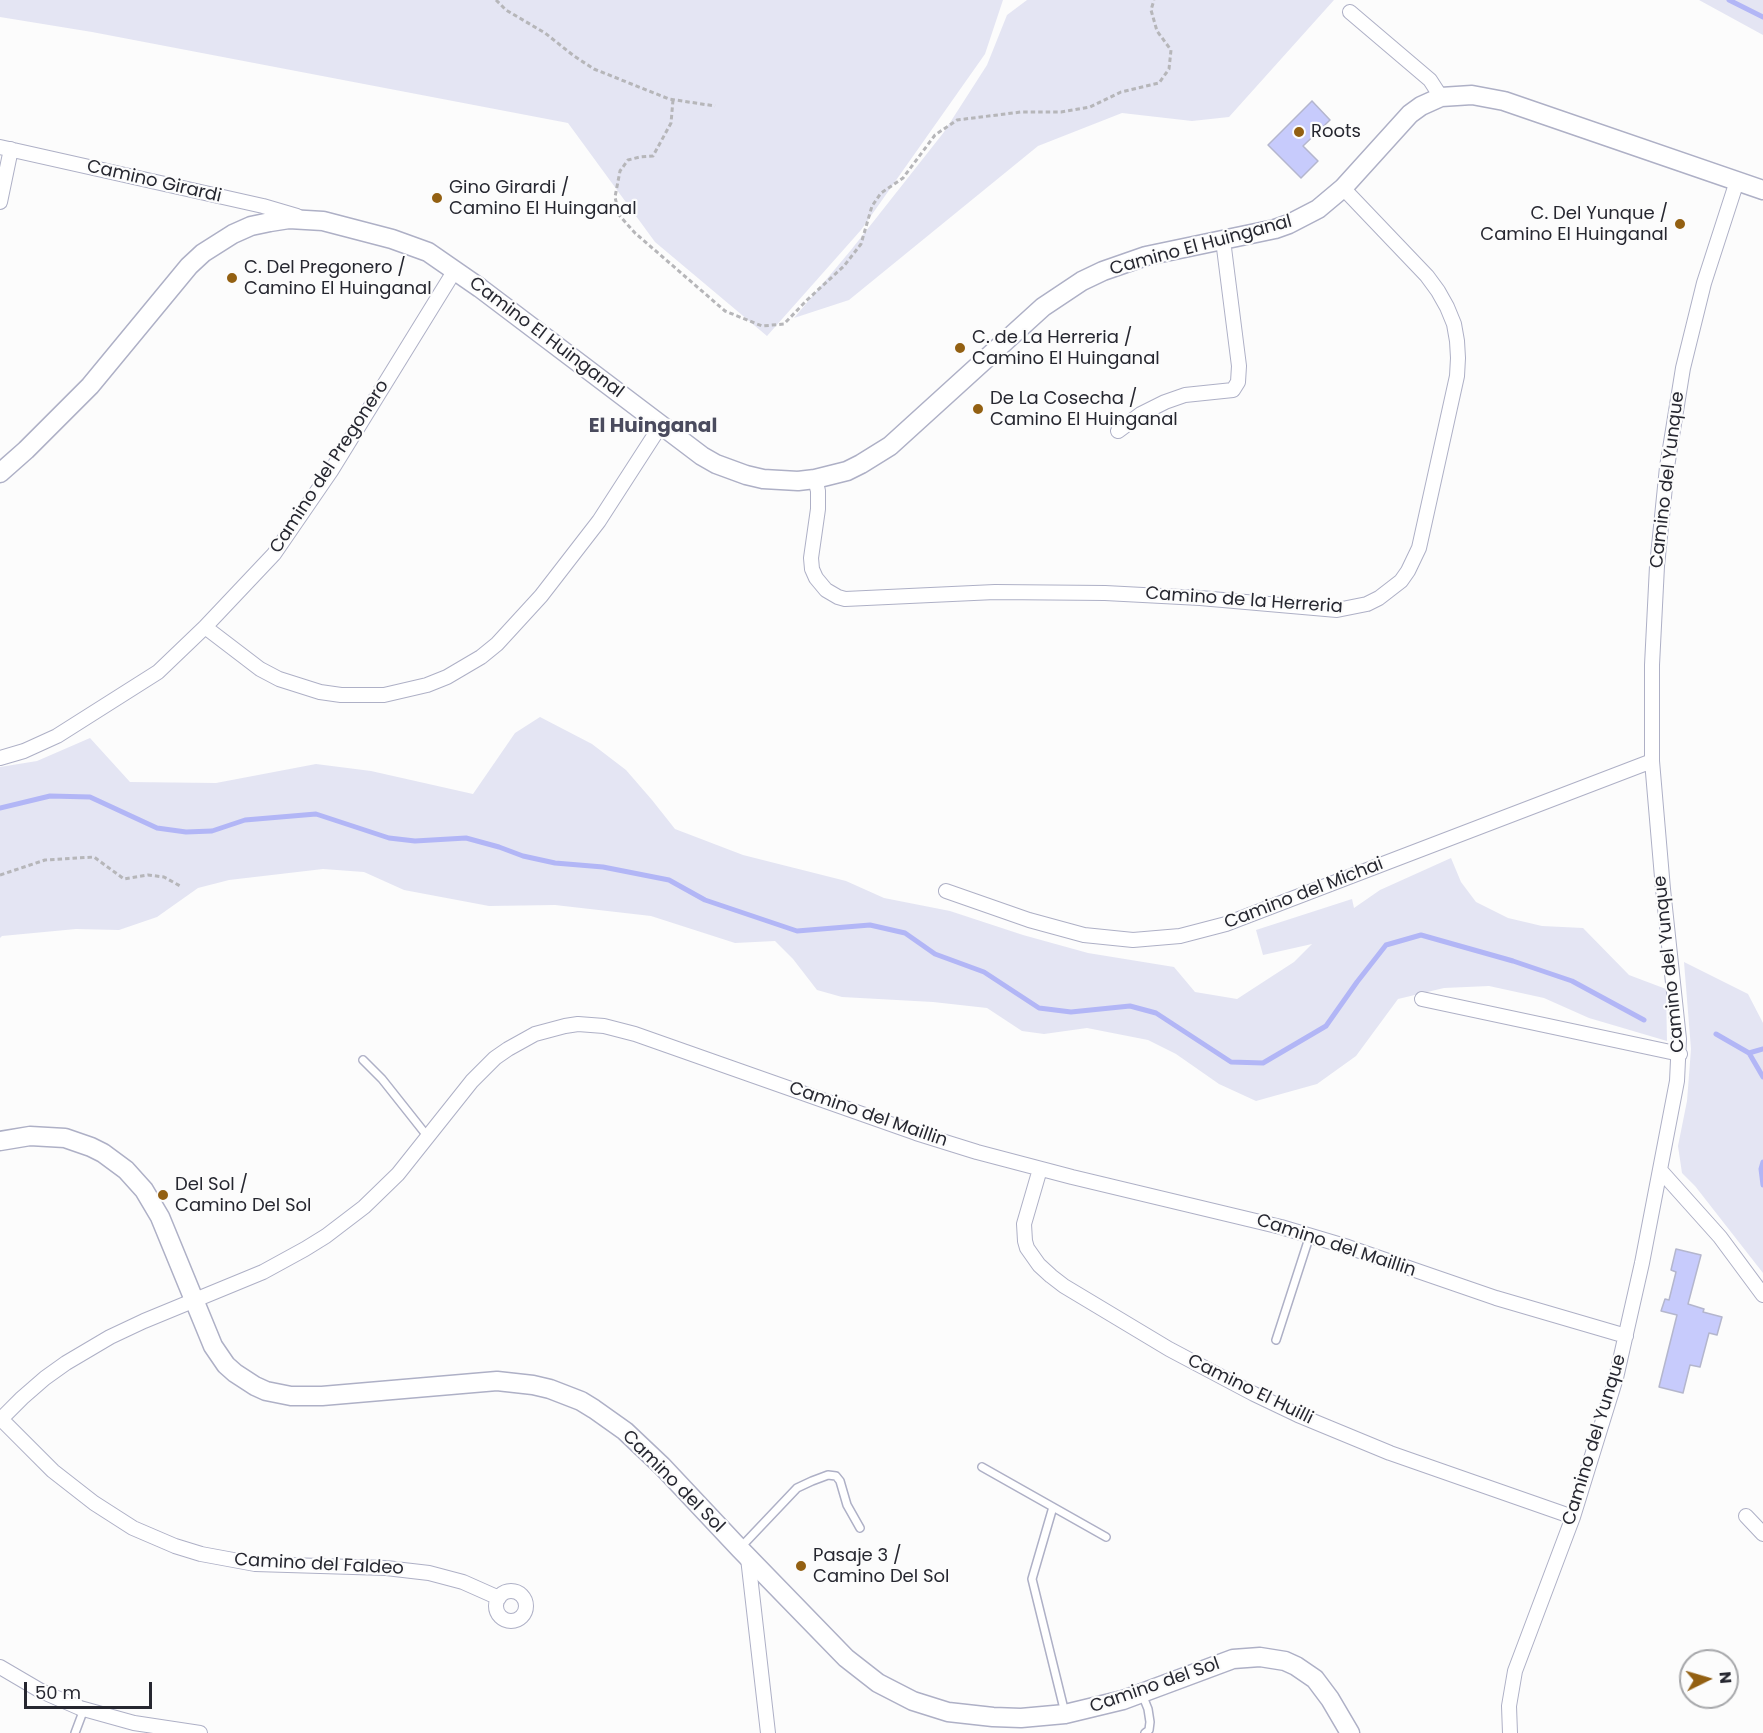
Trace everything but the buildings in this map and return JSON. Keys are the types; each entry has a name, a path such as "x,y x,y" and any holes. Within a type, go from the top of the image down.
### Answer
{"street":[{"path":"1350,12 1430,80 1441,97"},
{"name":"Camino El Huinganal","path":"0,473 90,386 202,253 225,238 251,226 270,222 308,219 337,224 410,244 455,270 702,456 730,470 763,479 798,481 847,471 890,446 1043,307 1082,281 1146,256 1259,233 1289,224 1318,209 1343,188 1410,114 1441,97 1472,95 1504,101 1763,190"},
{"path":"0,202 5,148"},
{"name":"Camino Girardi","path":"5,148 263,206 308,219"},
{"name":"Camino del Yunque","path":"1510,1733 1509,1706 1515,1671 1573,1517 1604,1419 1626,1336 1677,1081 1680,1054 1678,1024 1652,761 1654,609 1661,513 1681,379 1695,317 1737,181"},
{"name":"Camino de la Herreria","path":"815,479 818,490 818,509 811,558 812,569 826,590 845,599 995,592 1086,592 1200,598 1337,610 1367,604 1379,598 1401,581 1419,548 1457,375 1457,341 1454,324 1447,307 1427,276 1343,188"},
{"path":"1118,431 1141,414 1165,402 1185,395 1233,390 1238,382 1239,366 1222,240"},
{"name":"Camino del Pregonero","path":"0,758 41,744 158,672 205,627 274,554 331,471 455,270"},
{"path":"205,627 260,669 279,679 320,692 363,696 384,695 427,685 447,677 464,668 496,644 541,596 599,522 660,426"},
{"name":"Camino del Michai","path":"946,891 1029,920 1084,936 1133,940 1180,936 1226,924 1652,761"},
{"path":"1422,999 1680,1054"},
{"name":"Camino del Maillin","path":"0,1420 45,1378 88,1349 127,1328 262,1272 326,1236 381,1191 406,1165 472,1081 495,1058 522,1041 550,1029 591,1024 635,1034 916,1133 1040,1169 1310,1235 1496,1298 1626,1336"},
{"name":"Camino del Sol","path":"0,1141 30,1136 65,1138 91,1147 115,1161 135,1179 153,1203 160,1217 213,1346 226,1365 249,1383 278,1394 322,1396 497,1381 542,1387 580,1401 607,1418 642,1446 846,1658 878,1683 895,1692 930,1707 966,1715 1021,1718 1065,1714 1104,1706 1233,1659 1274,1658 1296,1666 1316,1679 1350,1733"},
{"name":"Camino El Huilli","path":"1040,1169 1024,1224 1025,1241 1031,1255 1039,1265 1064,1286 1169,1349 1243,1389 1298,1415 1390,1454 1573,1517"},
{"path":"1660,1170 1720,1237 1763,1295"},
{"name":"Camino del Faldeo","path":"0,1420 53,1471 94,1503 133,1528 175,1546 201,1554 255,1564 386,1568 429,1573 463,1582 499,1598"},
{"path":"1746,1516 1763,1534"},
{"path":"744,1553 768,1733"},
{"path":"0,1667 41,1691 84,1709 134,1723 200,1733"}],"lane":[{"path":"363,1060 382,1079 428,1137"},
{"path":"1276,1340 1310,1235"},
{"path":"982,1467 1106,1537"},
{"path":"744,1553 797,1488 828,1475 836,1476 840,1481 847,1504 860,1528"},
{"path":"1053,1507 1032,1579 1065,1714"},
{"path":"1142,1694 1150,1722 1149,1730 1145,1733"},
{"path":"75,1733 84,1709"}],"path":[{"path":"496,0 506,10 545,33 594,69 673,100 715,106"},
{"path":"673,100 671,123 653,156 628,160 620,171 615,197 620,215 635,233 725,311 762,326 784,324 844,266 861,244 872,206 881,193 903,178 935,135 957,120 1021,112 1061,112 1090,107 1121,93 1158,82 1169,69 1171,50 1157,31 1151,10 1154,0"},
{"path":"0,875 45,860 94,857 124,879 148,875 164,878 182,887"}],"shaded area":[{"path":"0,0 1003,0 985,54 861,230 767,336 655,242 568,123 92,32 0,17"},
{"path":"1027,0 1334,0 1229,117 1192,121 1122,113 1038,146 849,300 794,318 944,132 987,65 1007,15"},
{"path":"1699,0 1763,0 1763,35"},
{"path":"540,717 592,744 626,770 675,829 743,855 846,881 884,898 950,911 1088,953 1174,967 1195,992 1237,999 1294,962 1312,944 1263,955 1256,930 1352,899 1354,908 1380,890 1451,858 1461,882 1476,902 1508,918 1542,926 1583,928 1629,975 1666,989 1667,1041 1589,1018 1544,998 1489,986 1444,988 1398,999 1356,1056 1317,1084 1256,1101 1219,1084 1176,1054 1148,1040 1087,1028 1044,1034 1022,1031 987,1008 933,1002 842,997 817,990 793,959 775,941 735,943 651,916 555,905 489,906 404,890 364,872 323,869 229,880 198,888 157,917 119,930 76,929 0,938 0,767 37,761 90,738 130,782 216,783 316,764 371,771 473,794 515,733"},
{"path":"1684,962 1748,994 1763,1023 1763,1273 1695,1186 1682,1173 1678,1146 1687,1101 1691,1049"}],"waterway":[{"path":"1729,0 1763,17"},
{"path":"0,808 50,796 90,797 157,828 186,832 212,831 245,820 316,814 389,838 415,841 466,838 523,856 555,863 603,867 669,880 705,900 797,931 870,925 905,933 935,954 984,972 1039,1008 1071,1012 1130,1006 1156,1013 1231,1062 1263,1063 1326,1026 1386,945 1421,935 1513,961 1572,981 1644,1020"},
{"path":"1716,1034 1749,1053 1763,1077"},
{"path":"1749,1053 1763,1049"},
{"path":"1763,1162 1761,1169 1763,1185"}],"place":[{"name":"Roots","path":"1299,132"},
{"name":"Gino Girardi / Camino El Huinganal","path":"437,198"},
{"name":"C. Del Yunque / Camino El Huinganal","path":"1680,224"},
{"name":"C. Del Pregonero / Camino El Huinganal","path":"232,278"},
{"name":"C. de La Herreria / Camino El Huinganal","path":"960,348"},
{"name":"De La Cosecha / Camino El Huinganal","path":"978,409"},
{"name":"Del Sol / Camino Del Sol","path":"163,1195"},
{"name":"Pasaje 3 / Camino Del Sol","path":"801,1566"}],"district":[{"name":"El Huinganal","path":"653,427"}]}
